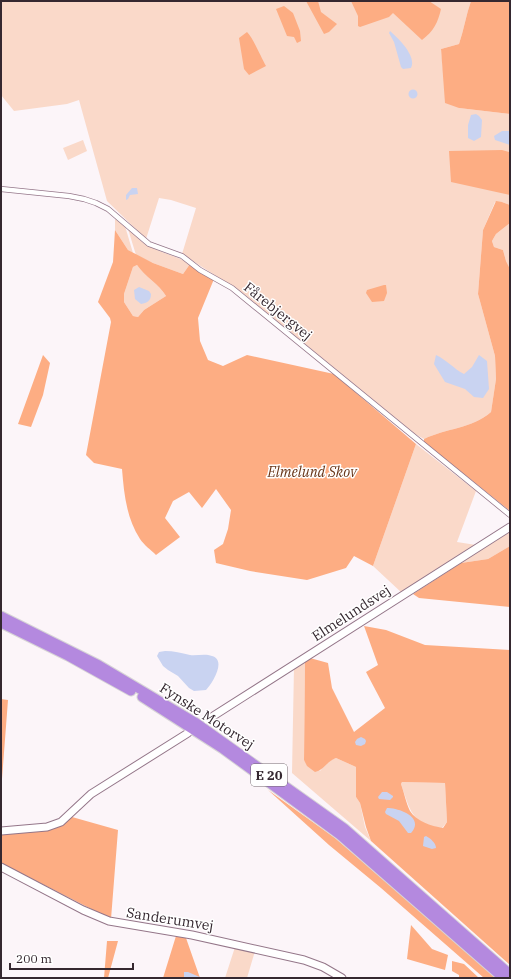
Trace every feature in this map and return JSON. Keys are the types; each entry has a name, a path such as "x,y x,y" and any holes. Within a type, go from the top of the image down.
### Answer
{"highway":[{"name":"Fynske Motorvej","path":"1,616 99,665 195,722 344,828 510,974"},
{"name":"Fynske Motorvej","path":"1,623 68,656 138,695 223,750 340,835 503,978"}],"street":[{"name":"Fårebjergvej","path":"1,189 69,196 96,203 108,209 149,244 182,256 200,270 232,288 510,515"},
{"name":"Elmelundsvej","path":"207,720 510,527"},
{"path":"1,831 47,827 61,822 91,794 188,733"},
{"name":"Sanderumvej","path":"1,867 83,910 109,921 192,935 304,960 323,967 342,978"}],"shaded area":[{"path":"1,1 471,1 459,44 441,49 443,69 459,108 510,114 510,205 502,202 495,202 483,230 478,294 495,356 496,379 491,412 476,422 432,435 424,439 415,434 244,294 182,254 196,208 171,200 159,198 146,239 107,201 79,100 67,104 14,111 1,95"},
{"path":"83,140 87,151 68,160 63,148"},
{"path":"115,219 125,226 133,253 128,250 115,230"},
{"path":"510,223 510,269 503,250 494,247 492,241 496,234"},
{"path":"128,229 148,245 190,264 183,274 136,255"},
{"path":"137,265 166,296 144,310 138,317 133,316 124,302 124,294 133,267"},
{"path":"416,444 476,491 457,542 476,545 402,593 373,566"},
{"path":"510,530 510,546 488,559 461,563 473,553"},
{"path":"305,661 304,760 320,771 328,761 336,758 356,767 356,797 360,803 365,827 371,841 292,773 294,667"},
{"path":"402,782 445,783 447,822 442,828 424,823 413,814 401,784"},
{"path":"235,947 255,951 247,978 225,978"}],"green space":[{"path":"306,1 318,1 321,12 337,24 329,32 324,34"},
{"path":"351,1 429,1 441,9 435,26 422,40 393,13 389,17 360,27 358,26 358,16"},
{"path":"471,1 510,1 510,114 459,108 445,103 441,49 459,44"},
{"path":"284,6 293,13 300,31 301,41 297,43 294,37 287,36 276,9"},
{"path":"247,32 266,66 249,75 244,69 239,38"},
{"path":"502,150 509,152 510,154 510,195 451,182 449,151"},
{"path":"496,201 510,205 510,223 496,234 492,241 494,247 503,250 510,269 510,511 424,442 424,439 432,435 476,422 491,412 496,379 495,356 478,294 483,230"},
{"name":"Elmelund Skov","path":"115,230 128,250 153,263 183,274 190,264 214,279 198,318 200,341 208,360 223,366 247,355 334,374 416,444 373,566 354,556 346,568 307,580 250,571 216,563 214,550 223,544 228,529 231,510 216,489 202,508 189,492 173,501 165,518 180,537 156,555 142,541 135,531 129,514 122,469 94,463 86,455 111,322 110,318 98,302 113,262","holes":["137,265 166,296 144,310 138,317 133,316 124,302 124,294 133,267"]},
{"path":"386,285 387,293 384,301 372,302 366,293 367,290"},
{"path":"43,355 50,363 43,395 31,427 18,424"},
{"path":"510,546 510,607 419,598 413,594 461,563 488,559"},
{"path":"364,626 386,630 425,645 510,650 510,965 371,841 360,803 356,797 356,767 336,758 321,770 315,772 307,766 304,760 305,661 310,658 328,663 332,688 354,732 385,708 366,672 378,665","holes":["402,782 445,783 447,822 443,828 434,826 416,818 410,811 406,801 401,784"]},
{"path":"1,699 8,700 1,792"},
{"path":"268,790 335,838 497,978 484,978 381,888 329,845"},
{"path":"72,817 118,830 111,919 1,863 1,834 51,829"},
{"path":"411,925 432,949 448,955 445,970 407,959"},
{"path":"176,936 186,938 200,978 163,978"},
{"path":"107,941 118,941 108,978 104,978"},
{"path":"452,961 464,964 479,978 459,978 459,975 452,971"}],"water":[{"path":"390,31 402,43 409,53 412,63 411,68 403,69 401,67 394,42 389,33"},
{"path":"413,89 418,94 413,99 408,94"},
{"path":"476,114 482,120 481,137 474,141 468,138 468,125 471,115"},
{"path":"502,131 510,131 510,145 495,140 494,136"},
{"path":"132,188 137,188 138,194 130,195 126,200 126,195"},
{"path":"139,287 149,291 151,294 147,302 141,304 135,299 134,290"},
{"path":"436,355 464,374 472,367 479,355 487,361 489,389 483,398 474,397 465,389 445,382 434,364"},
{"path":"165,651 190,655 207,655 216,658 218,667 212,683 206,690 194,691 189,688 178,676 163,666 157,656 159,652"},
{"path":"361,737 365,739 365,744 361,746 356,745 355,742"},
{"path":"382,792 387,792 393,797 390,800 379,799 378,797"},
{"path":"387,808 404,812 413,818 415,822 411,833 408,833 399,821 386,814 385,812"},
{"path":"426,836 431,839 436,848 432,849 423,846 424,837"},
{"path":"184,972 188,972 202,978 184,978"}]}
